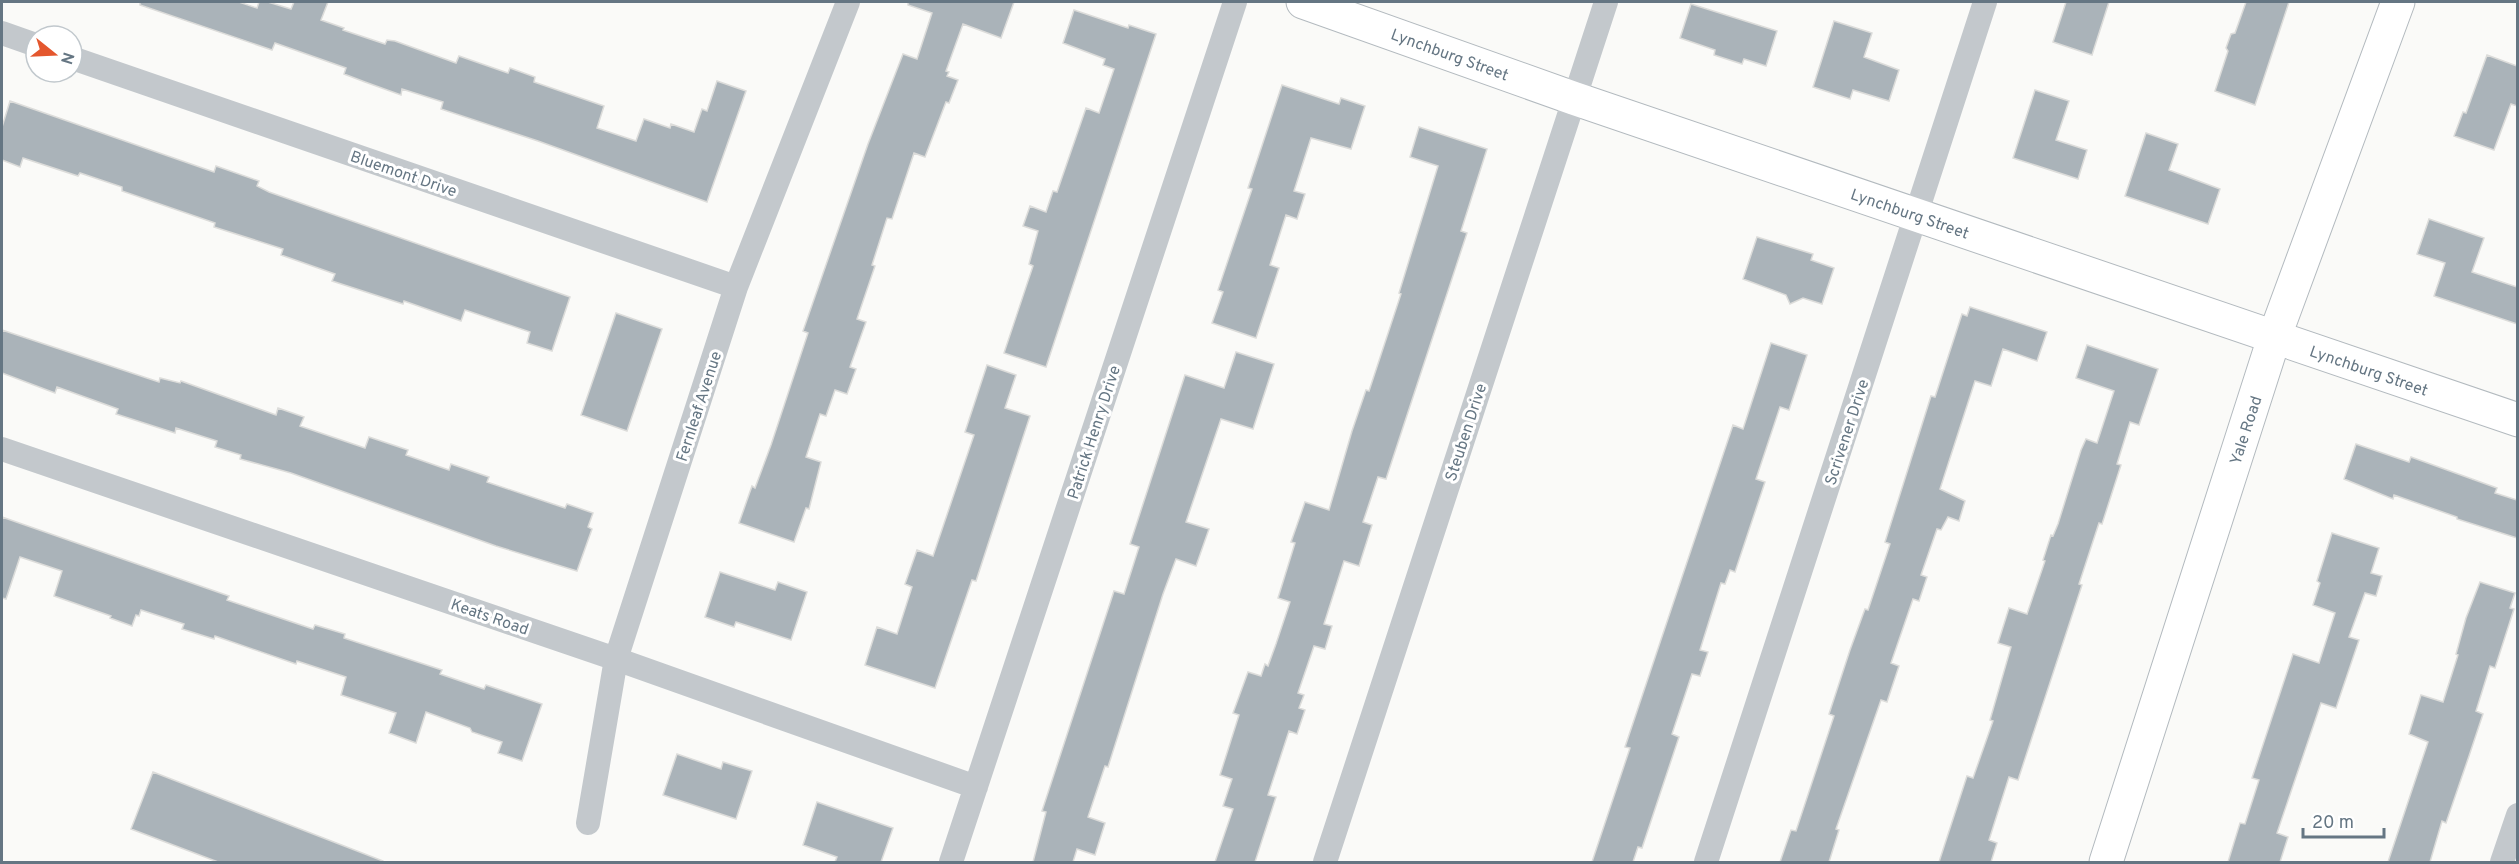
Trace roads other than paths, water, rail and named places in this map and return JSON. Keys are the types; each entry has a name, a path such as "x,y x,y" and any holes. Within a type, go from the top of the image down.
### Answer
{"street":[{"name":"Fernleaf Avenue","path":"588,823 616,659 736,287 848,2"},
{"name":"Patrick Henry Drive","path":"951,862 1235,2"},
{"name":"Lynchburg Street","path":"1303,2 1573,98 2517,420"},
{"name":"Steuben Drive","path":"1325,862 1606,2"},
{"name":"Scrivener Drive","path":"1706,862 1985,2"},
{"name":"Yale Road","path":"2106,862 2274,338 2398,2"},
{"path":"2,33 24,41"},
{"name":"Bluemont Drive","path":"84,62 736,287"},
{"name":"Keats Road","path":"2,449 616,659 976,787"},
{"path":"2502,862 2517,815"}]}
